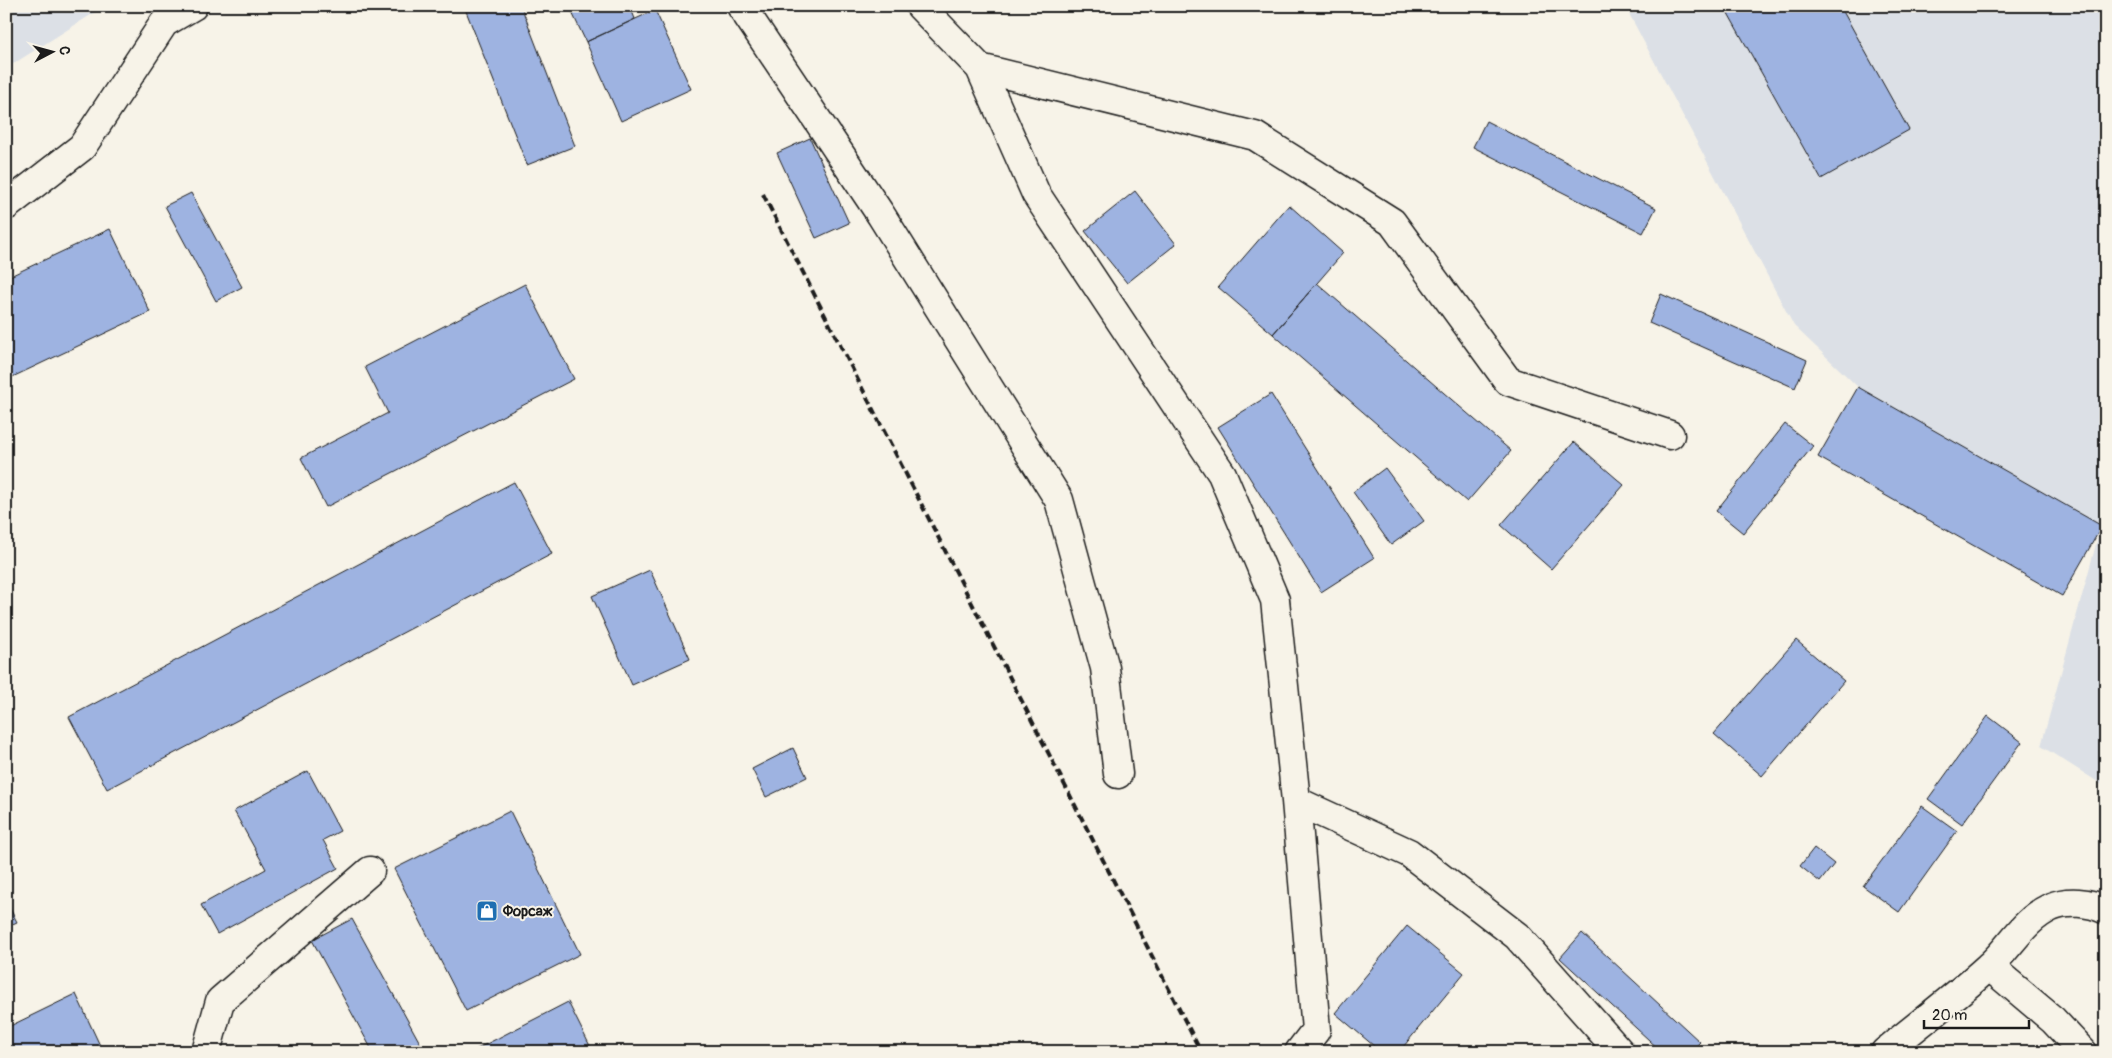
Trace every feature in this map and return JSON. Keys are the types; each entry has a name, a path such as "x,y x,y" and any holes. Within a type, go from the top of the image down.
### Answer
{"street":[{"path":"6,206 82,147 164,23 193,6"},
{"path":"741,6 881,214 1059,500 1105,668 1118,774"},
{"path":"920,6 980,68 1036,194 1222,474 1275,600 1322,1041 1299,1052"},
{"path":"980,68 1255,136 1392,222 1508,381 1670,435"},
{"path":"1296,801 1410,853 1517,936 1620,1052"},
{"path":"206,1052 220,1001 370,871"},
{"path":"1885,1052 1989,966 2033,918 2052,906 2073,902 2106,910"},
{"path":"1989,966 2053,1020 2083,1052"}],"shaded area":[{"path":"6,6 105,6 13,64 6,53"},
{"path":"1625,6 2106,6 2106,787 2041,746 2101,526 1858,387 1794,326"}],"building":[{"path":"464,6 521,6 575,146 527,165"},
{"path":"569,6 630,6 635,19 586,42"},
{"path":"1724,6 1840,6 1909,130 1821,179"},
{"path":"655,10 691,89 621,121 586,42"},
{"path":"1486,121 1656,208 1643,233 1473,147"},
{"path":"810,138 849,223 816,238 777,153"},
{"path":"1135,191 1176,244 1127,283 1085,231"},
{"path":"191,193 242,287 216,301 165,206"},
{"path":"1289,205 1343,253 1273,334 1218,287"},
{"path":"110,229 150,312 6,380 6,278"},
{"path":"1317,283 1511,451 1467,502 1273,334"},
{"path":"525,284 574,379 326,507 301,458 388,413 365,367"},
{"path":"1661,294 1807,360 1795,388 1649,323"},
{"path":"1858,387 2102,526 2062,596 1818,457"},
{"path":"1271,394 1374,558 1321,592 1218,427"},
{"path":"1785,424 1813,446 1743,533 1716,511"},
{"path":"1574,442 1624,485 1551,569 1501,525"},
{"path":"1385,468 1424,521 1391,545 1353,492"},
{"path":"514,482 552,554 107,789 69,717"},
{"path":"650,570 690,659 632,685 592,596"},
{"path":"1796,640 1844,681 1762,776 1714,734"},
{"path":"1988,716 2022,742 1962,824 1928,799"},
{"path":"793,748 807,777 766,797 752,769"},
{"path":"308,771 340,831 323,840 338,868 217,934 201,905 266,869 234,811"},
{"path":"1922,806 1957,831 1899,912 1863,886"},
{"name":"Форсаж","path":"510,811 580,954 466,1011 394,869"},
{"path":"1814,848 1834,864 1820,882 1800,866"},
{"path":"6,901 17,922 6,927"},
{"path":"352,919 425,1052 373,1052 312,940"},
{"path":"1407,926 1464,973 1399,1052 1381,1052 1335,1013"},
{"path":"1582,933 1700,1042 1690,1052 1662,1052 1560,958"},
{"path":"76,994 103,1052 6,1052 6,1028"},
{"path":"568,1002 593,1052 471,1052"}],"railway":[{"path":"763,194 1201,1052"}],"place":[{"name":"Форсаж","path":"487,911"}]}
